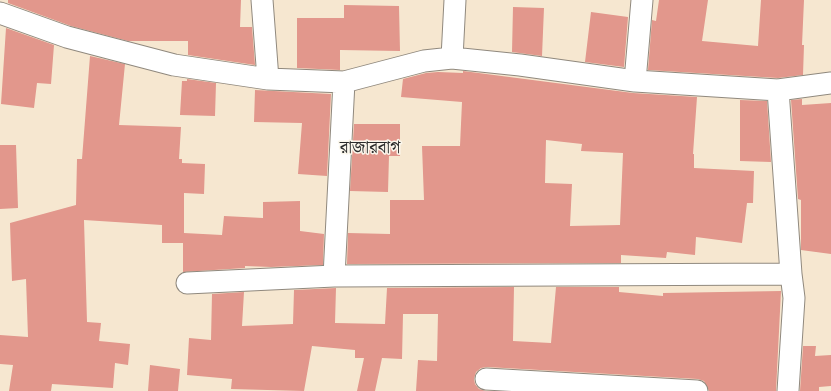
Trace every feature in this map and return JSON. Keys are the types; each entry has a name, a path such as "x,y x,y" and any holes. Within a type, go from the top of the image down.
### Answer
{"street":[{"path":"262,0 268,79"},
{"path":"452,58 455,0"},
{"path":"635,81 642,0"},
{"path":"0,14 67,37 174,65 268,79 344,82 424,61 452,58 520,65 635,81 778,90 831,84"},
{"path":"334,276 344,82"},
{"path":"778,90 790,274 794,298 788,391"},
{"path":"187,283 334,276 790,274"},
{"path":"486,379 697,391"}],"building":[{"path":"8,0 241,0 240,27 252,27 255,65 188,55 188,41 128,41 71,26 8,3"},
{"path":"659,0 708,0 702,41 758,46 761,0 804,0 802,45 804,45 803,75 778,78 648,70 652,20 656,21"},
{"path":"344,5 399,6 400,51 340,50 340,70 297,68 297,18 344,18"},
{"path":"513,7 544,8 542,56 512,52"},
{"path":"591,12 628,17 624,67 585,62"},
{"path":"6,28 54,45 51,84 37,83 34,108 1,104"},
{"path":"90,56 125,64 119,125 181,127 179,159 182,159 182,163 205,164 204,194 184,193 184,233 222,235 224,216 263,218 263,202 300,201 300,231 324,234 323,265 271,267 245,266 245,268 183,272 183,243 162,243 162,225 84,220 87,322 101,323 99,341 130,344 128,365 115,363 113,388 52,384 51,391 9,391 13,365 0,364 0,335 28,337 26,279 12,281 10,223 76,205 77,159 82,159"},
{"path":"463,71 633,93 697,97 693,154 694,168 754,171 753,203 747,203 742,243 696,237 695,255 667,252 666,258 621,255 621,263 347,264 348,233 390,234 390,200 424,200 422,146 460,146 462,102 401,97 403,79 426,73 463,73","holes":["546,140 582,144 581,151 623,153 620,225 570,226 572,184 545,183"]},
{"path":"187,79 216,83 215,116 180,115 182,81 187,81"},
{"path":"255,90 331,94 327,176 298,174 302,123 254,122"},
{"path":"802,99 802,105 831,103 831,254 801,250 801,200 798,199 791,100"},
{"path":"740,100 767,101 771,162 740,161"},
{"path":"354,124 400,124 400,156 389,156 388,192 350,191"},
{"path":"0,145 16,145 18,208 0,209"},
{"path":"514,287 513,341 551,343 556,287 619,287 619,292 663,296 663,293 781,291 776,391 709,391 704,381 698,379 487,367 481,368 476,372 474,379 475,384 479,389 486,391 416,391 418,360 437,361 438,314 403,314 402,359 382,358 375,391 357,391 364,358 355,358 355,350 312,346 304,391 231,389 232,379 187,375 189,338 211,340 212,294 244,292 242,326 293,324 294,290 336,288 335,323 385,324 387,288"},
{"path":"803,346 816,346 815,356 831,355 831,386 819,387 819,391 800,391"},
{"path":"150,365 180,369 178,391 148,391"}],"district":[{"name":"রাজারবাগ","path":"370,148"}]}
